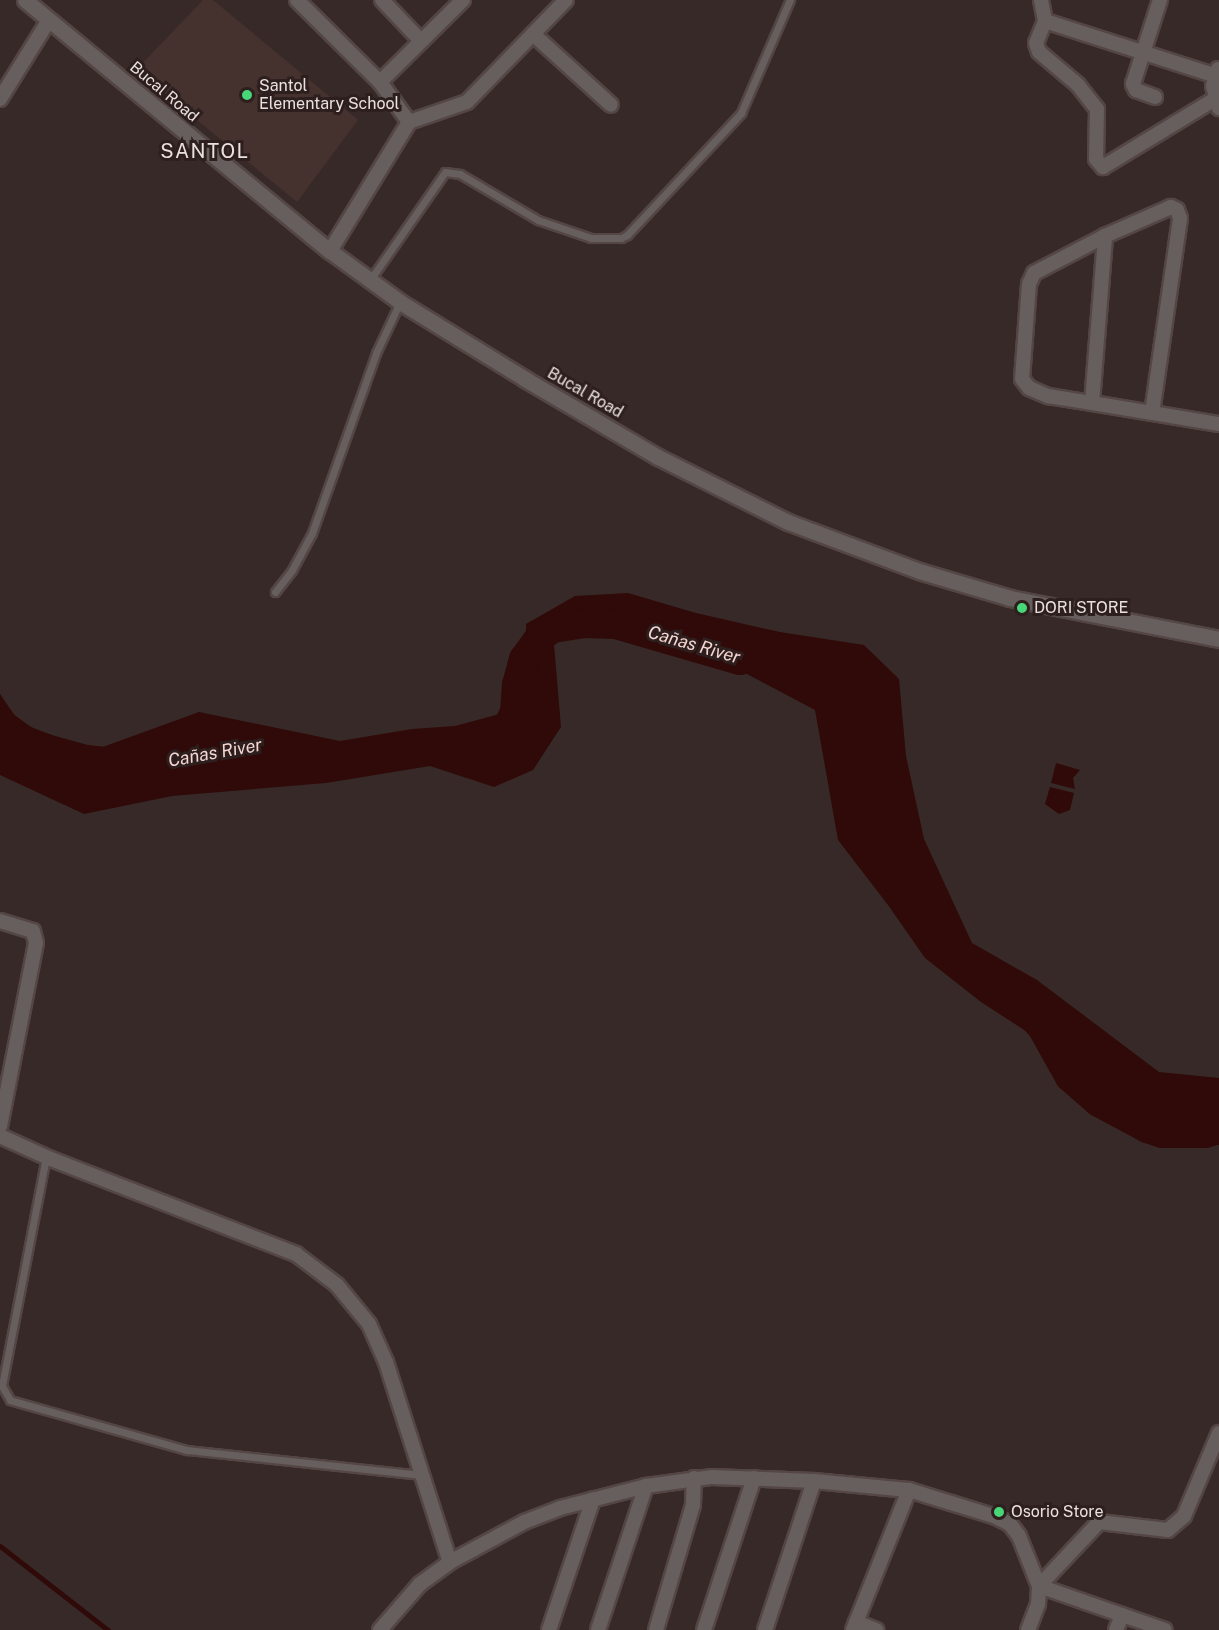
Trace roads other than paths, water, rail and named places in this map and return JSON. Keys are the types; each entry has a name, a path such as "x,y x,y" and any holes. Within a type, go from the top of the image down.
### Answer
{"street":[{"path":"297,0 380,82 409,122"},
{"path":"382,0 421,41"},
{"path":"380,82 463,0"},
{"path":"330,251 409,122 467,102 566,0"},
{"path":"1041,0 1045,21 1036,43 1038,52 1078,85 1097,109 1096,159 1102,167 1217,104 1213,86 1217,72 1142,52 1045,21"},
{"path":"1155,97 1136,90 1133,84 1160,0"},
{"name":"Bucal Road","path":"29,1 49,20 330,251 400,303 658,457 788,522 919,571 1010,598 1219,639"},
{"path":"0,99 49,20"},
{"path":"533,34 611,105"},
{"path":"1152,413 1180,218 1177,210 1171,207 1105,236 1034,273 1029,284 1022,379 1029,388 1048,396 1219,424"},
{"path":"1092,403 1105,236"},
{"path":"0,921 33,932 36,942 0,1126"},
{"path":"0,1136 46,1157 296,1254 338,1285 369,1324 386,1362 402,1405 421,1475 450,1562"},
{"path":"1040,1586 1099,1522 1168,1530 1184,1516 1219,1433"},
{"path":"380,1630 420,1584 450,1562 524,1522 593,1499 646,1486 694,1478 754,1478 909,1490 996,1517 1010,1524 1019,1536 1040,1586 1038,1604 1028,1630"},
{"path":"656,1630 693,1505 694,1478"},
{"path":"704,1630 754,1478"},
{"path":"765,1630 814,1482"},
{"path":"598,1630 646,1486"},
{"path":"876,1630 854,1626 909,1490"},
{"path":"549,1630 593,1499"},
{"path":"1040,1586 1165,1630"},
{"path":"1116,1630 1122,1615"}],"lane":[{"path":"370,280 445,172 460,174 538,220 591,238 621,238 627,235 741,113 790,0"},
{"path":"275,592 292,570 312,532 376,353 400,303"},
{"path":"46,1157 2,1386 10,1400 187,1450 421,1475"}],"water":[{"path":"628,593 696,613 780,632 864,645 899,679 906,756 924,839 972,943 1037,980 1159,1072 1219,1078 1219,1145 1183,1139 1134,1120 1089,1092 1055,1050 981,1002 925,958 838,840 815,710 650,623 579,632 554,644 561,727 533,770 494,787 430,766 326,783 172,796 84,814 0,775 0,694 15,716 67,760 199,712 340,741 412,729 455,726 507,712 527,676 526,624 575,596"},
{"path":"1056,763 1080,770 1073,778 1075,789 1051,783"},
{"path":"1050,787 1074,793 1070,810 1059,814 1045,804"}],"waterway":[{"name":"Cañas River","path":"506,731 515,712 517,685 524,659 541,636 553,628 585,623 616,624 740,660"},
{"name":"Cañas River","path":"0,723 23,740 46,749 86,760 114,763"},
{"name":"Cañas River","path":"1033,1017 1042,1027 1070,1077 1099,1102 1147,1128 1162,1133 1205,1133 1219,1129"},
{"path":"0,1546 108,1630"}],"place":[{"name":"Santol Elementary School","path":"247,95"},
{"name":"DORI STORE","path":"1022,608"},
{"name":"Osorio Store","path":"999,1512"}],"district":[{"name":"SANTOL","path":"205,151"}]}
